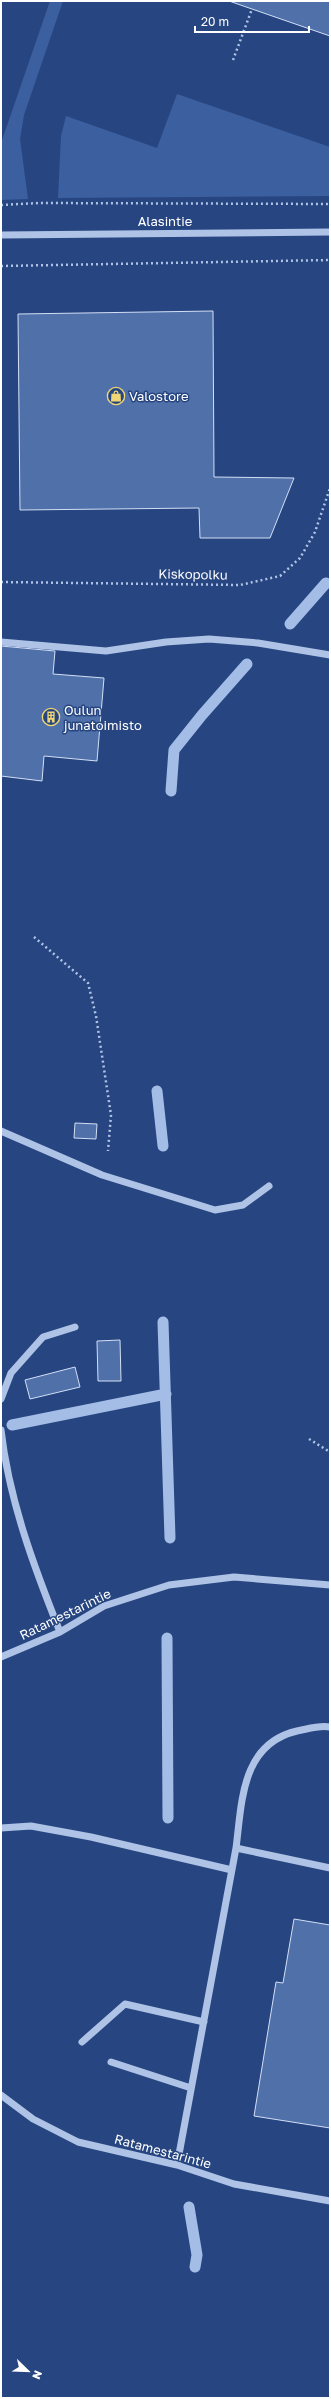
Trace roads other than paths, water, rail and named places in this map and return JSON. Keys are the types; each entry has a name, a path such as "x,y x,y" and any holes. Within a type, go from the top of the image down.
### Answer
{"street":[{"name":"Alasintie","path":"1,235 330,232"},
{"path":"1,642 106,651 166,642 210,640 258,643 330,655"},
{"path":"1,1131 102,1175 215,1210 242,1205 269,1186"},
{"path":"1,1399 11,1374 43,1337 75,1327"},
{"path":"1,1430 4,1456 30,1554 60,1632"},
{"name":"Ratamestarintie","path":"1,1657 60,1632 104,1606 169,1585 234,1577 330,1585"},
{"path":"177,2165 236,1848 245,1781 260,1751 283,1734 323,1726 330,1727"},
{"path":"1,1828 31,1826 91,1837 232,1870"},
{"path":"236,1848 330,1868"},
{"path":"82,2042 125,2004 204,2022"},
{"path":"111,2062 191,2088"},
{"name":"Ratamestarintie","path":"1,2095 33,2119 78,2142 177,2165 234,2184 330,2201"}],"waterway":[{"path":"290,624 326,583"},
{"path":"171,791 174,750 202,715 247,664"},
{"path":"157,1091 163,1146"},
{"path":"163,1322 170,1538"},
{"path":"12,1425 166,1394"},
{"path":"167,1638 168,1818"},
{"path":"189,2207 197,2255 195,2267"}],"place":[{"name":"Valostore","path":"116,396"},
{"name":"Oulun junatoimisto","path":"51,717"}]}
